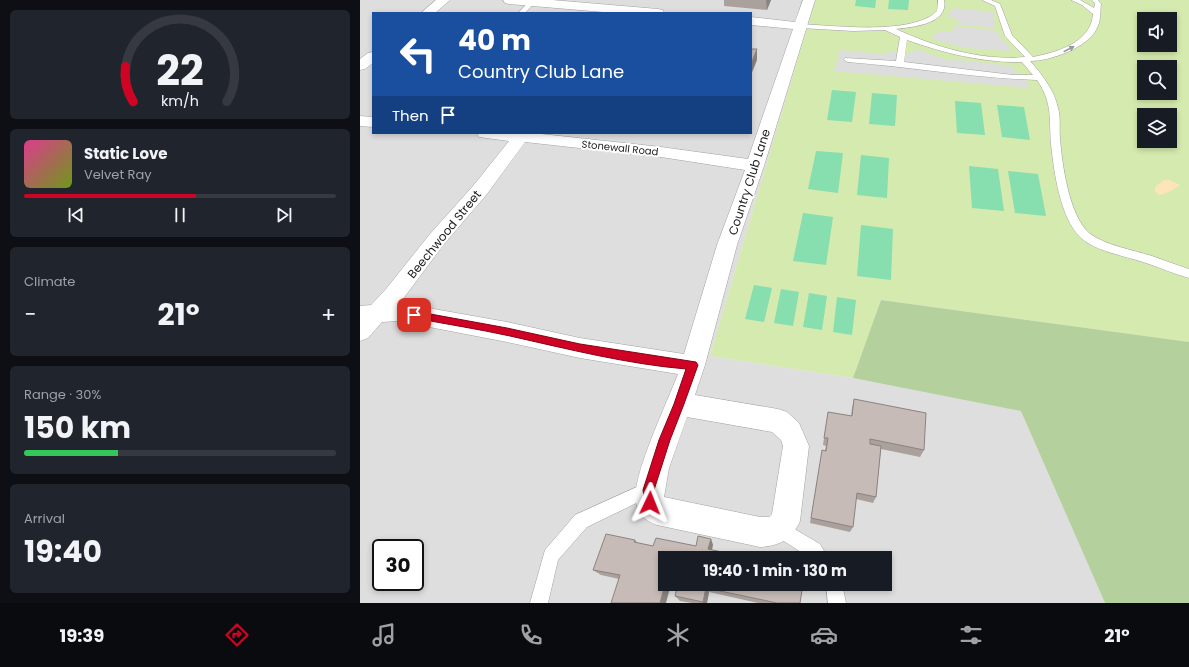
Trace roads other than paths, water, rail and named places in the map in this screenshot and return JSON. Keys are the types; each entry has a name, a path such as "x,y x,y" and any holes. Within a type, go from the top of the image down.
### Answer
{"street":[{"path":"428,12 444,0"},
{"path":"509,0 621,8 651,12"},
{"name":"Country Club Lane","path":"648,490 664,440 693,365 727,245 755,166 809,0"},
{"path":"752,21 801,26"},
{"path":"360,66 372,57"},
{"path":"360,121 372,122"},
{"name":"Stonewall Road","path":"504,134 522,135 581,145 661,152 755,166"},
{"name":"Beechwood Street","path":"360,331 368,315 394,295 437,239 480,190 522,135"},
{"path":"368,315 398,312 507,332 580,348 670,363 693,365"},
{"path":"648,490 650,503 658,511 760,532 770,532 779,528 785,521 796,446 795,438 788,428 778,421 679,404"}],"lane":[{"path":"801,26 863,29 887,28 930,19 940,11 941,0"},
{"path":"986,0 998,5 1009,36 1028,59 1050,96 1055,110 1055,136 1060,172 1075,223 1085,235 1109,248 1134,254 1189,274"},
{"path":"1074,0 1084,4 1096,13"},
{"path":"887,28 904,37 958,53 1008,60 1028,59 1054,55 1066,51 1085,39 1092,31 1096,23 1098,4 1095,0"},
{"path":"522,12 532,2"},
{"path":"900,64 904,37"},
{"path":"848,60 900,64 990,75 1040,78"},
{"path":"539,603 550,556 581,521 648,490"},
{"path":"779,528 815,551"},
{"path":"835,591 837,603"}]}
